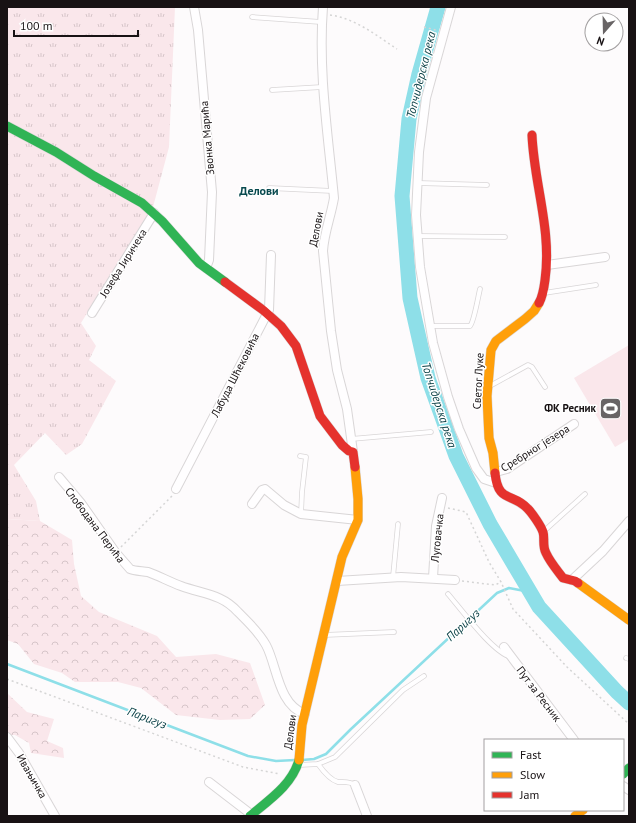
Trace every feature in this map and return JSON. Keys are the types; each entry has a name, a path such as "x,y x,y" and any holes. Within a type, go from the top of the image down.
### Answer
{"street":[{"name":"Звонка Марића","path":"194,7 198,30 212,192 208,260 206,268"},
{"path":"451,7 426,98 419,152 416,215 420,267 430,326 444,384 465,443 476,468 481,475 487,480 496,483 499,490 505,496 526,506 543,532 543,546 546,554 564,578 572,580 629,620"},
{"name":"Делови","path":"251,815 288,783 298,763 301,749 302,725 342,557 358,520 358,499 352,439 347,410 337,370 331,331 323,251 323,242 334,198 322,87 322,15"},
{"path":"7,126 56,152 94,176 131,196 154,213 192,256 268,314 296,346 320,416 342,445 349,451 353,452"},
{"name":"Светог Луке","path":"496,483 496,472 489,438 487,396 491,350 496,341 534,311 543,294 547,265 544,216 533,157 532,135"},
{"name":"Јозефа Јиричека","path":"92,313 154,213"},
{"name":"Лабуда Шћековића","path":"176,489 261,324 268,314 271,305 271,255"},
{"path":"547,265 605,257"},
{"name":"Сребрног језера","path":"496,472 507,469 574,424"},
{"name":"Слободана Перића","path":"59,477 81,502 116,553 131,570 141,570 155,574 180,585 219,597 229,603 262,638 267,647 278,680 285,695 294,707 305,714"},
{"path":"252,504 260,491 265,489 281,502 301,514 358,520"},
{"name":"Луговачка","path":"433,578 435,542 442,498"},
{"path":"572,580 603,550 629,520"},
{"name":"Луговачка","path":"337,581 342,582 393,577 455,580"},
{"name":"Пут за Ресник","path":"504,647 573,739"},
{"name":"Ивањичка","path":"7,737 19,753 54,816"},
{"path":"209,782 251,815"},
{"path":"355,785 367,816"}],"lane":[{"path":"252,17 322,15"},
{"path":"272,90 322,87"},
{"path":"418,182 488,185"},
{"path":"269,188 333,191"},
{"path":"418,236 504,237"},
{"path":"543,294 596,285"},
{"path":"430,326 470,326 480,289"},
{"path":"488,387 528,365 532,367 545,387"},
{"path":"352,439 431,432"},
{"path":"300,456 306,457 301,514"},
{"path":"543,532 585,494"},
{"path":"393,577 398,524"},
{"path":"448,594 495,648 506,656 512,657"},
{"path":"324,635 394,632"},
{"path":"298,763 318,764 334,757 403,690 424,676"},
{"path":"318,764 334,780 352,783 355,785"}],"path":[{"path":"322,15 343,18 397,49"},
{"path":"424,27 439,31"},
{"path":"116,553 167,503 176,489"},
{"path":"440,507 466,512 489,562 501,582 513,608 567,667 629,724"},
{"path":"455,580 495,585 501,582"},
{"path":"7,679 244,767 292,777"}],"green space":[{"path":"7,7 175,7 169,147 153,207 81,323 96,346 89,360 116,381 82,444 66,455 45,433 14,465 36,501 40,521 7,519"},
{"name":"ФК Ресник","path":"629,345 629,439 615,447 574,378"},
{"path":"7,519 40,521 72,540 74,564 81,596 99,612 157,636 176,657 216,654 250,663 265,705 250,719 220,720 176,715 141,688 118,682 75,682 62,673 34,664 18,644 7,640"},
{"path":"7,693 27,712 54,719 47,741 63,748 64,758 31,753 29,743 15,735 7,735"}],"waterway":[{"name":"Топчидерска река","path":"438,7 419,74 409,119 402,196 410,298 428,378 456,456 490,524 539,607 617,692 629,703"},
{"name":"Паригуз","path":"302,760 314,759 326,754 497,593 509,588 530,592"},
{"name":"Паригуз","path":"7,664 248,756 276,761 295,760"}],"traffic: fast":[{"path":"7,126 56,152 94,176 142,203 162,221 199,263 225,282"},
{"path":"250,816 279,791 291,777 299,760"},
{"path":"624,773 629,768"}],"traffic: slow":[{"path":"495,473 493,453 489,438 487,396 491,350 496,341 525,319 534,311 539,303"},
{"path":"299,760 302,725 342,557 358,520 355,467"},
{"path":"578,583 629,620"},
{"path":"575,816 582,811"}],"traffic: jam":[{"path":"532,135 533,153 544,225 547,261 545,280 539,303"},
{"path":"225,282 263,310 281,326 296,346 320,416 342,445 349,451 353,452 355,467"},
{"path":"495,473 499,489 503,494 522,504 530,511 538,523 543,532 545,550 556,569 563,578 578,583"}],"place":[{"name":"ФК Ресник","path":"611,408"}],"district":[{"name":"Делови","path":"259,191"}]}
